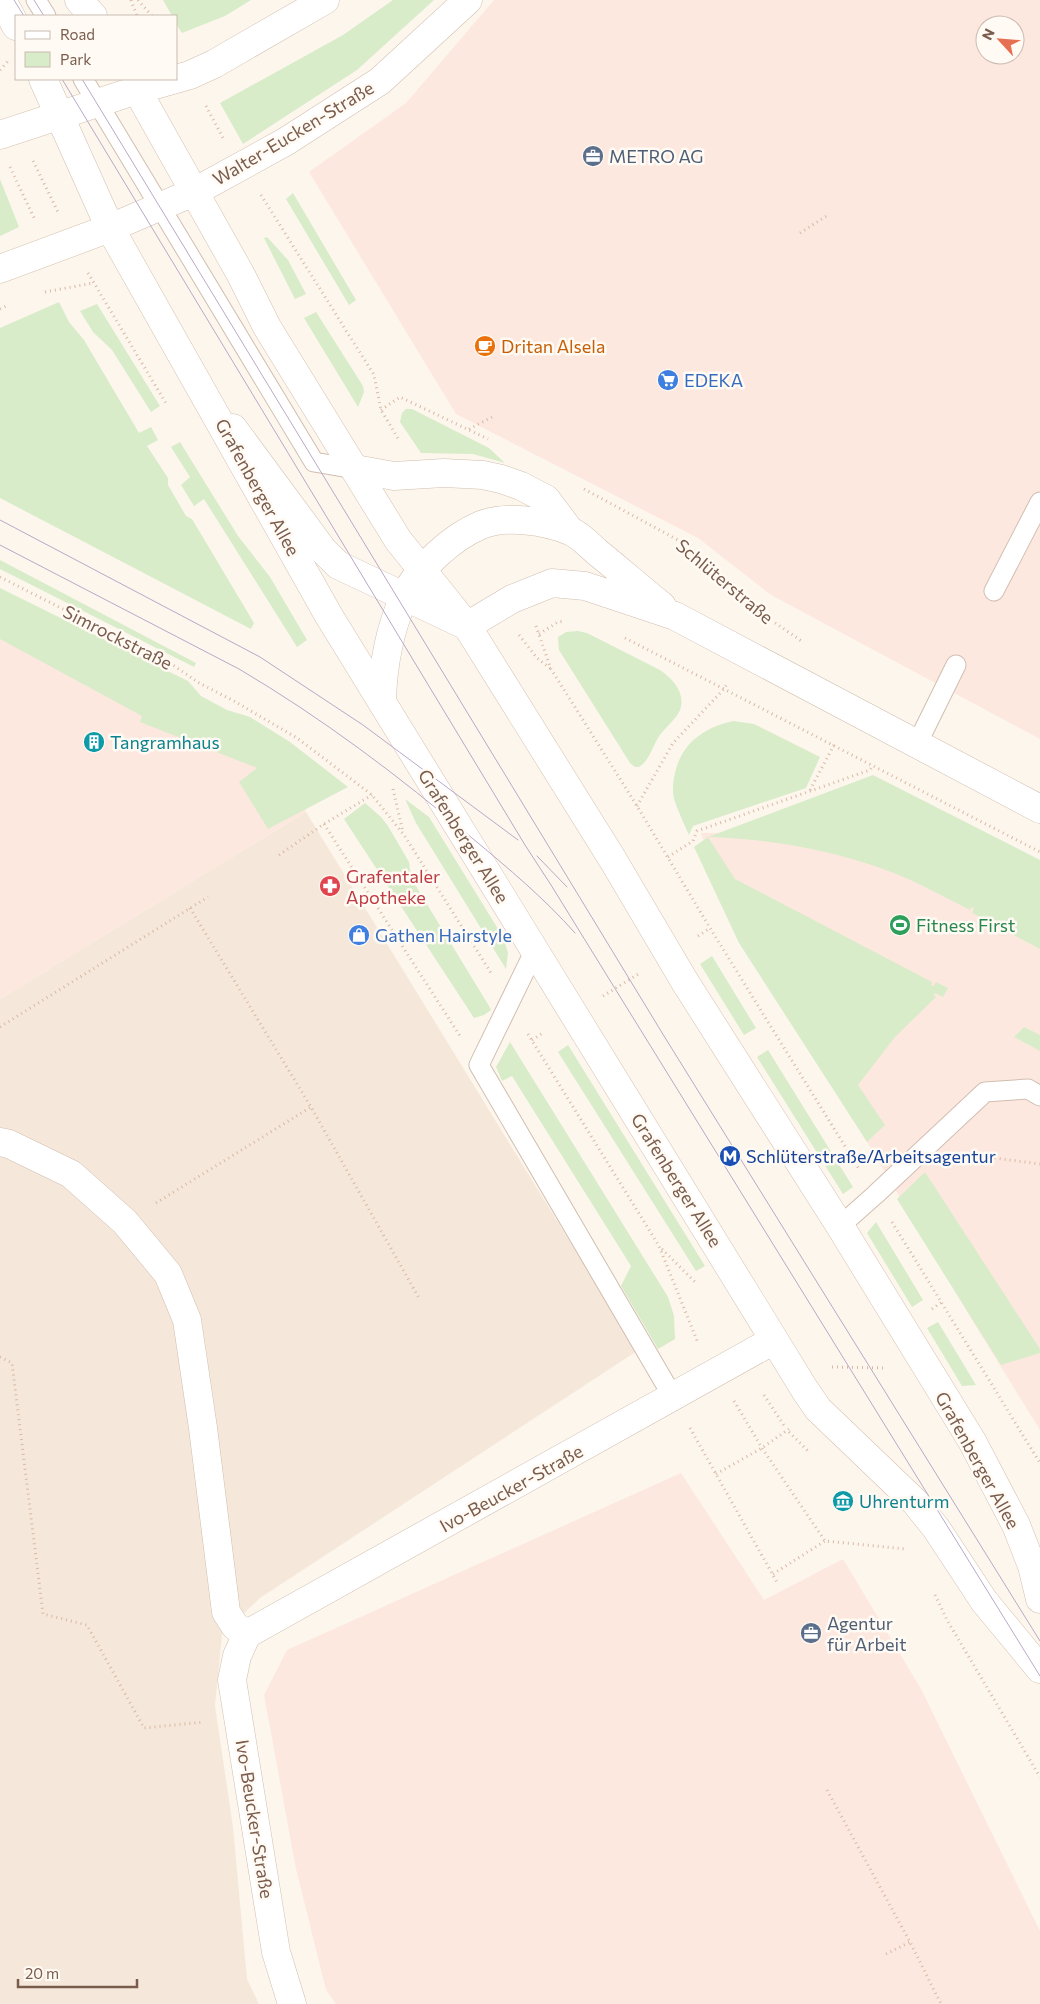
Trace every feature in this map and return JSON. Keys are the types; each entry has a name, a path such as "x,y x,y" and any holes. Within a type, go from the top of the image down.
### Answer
{"street":[{"path":"2,0 15,24"},
{"path":"79,0 92,15"},
{"path":"178,77 190,75 214,64 325,0"},
{"name":"Walter-Eucken-Straße","path":"156,208 194,192 285,142 380,81 468,0"},
{"name":"Grafenberger Allee","path":"44,80 61,115 110,228 198,380 330,616 774,1340 818,1409 915,1502 936,1528 984,1601 1040,1669"},
{"path":"0,135 61,115 90,95 133,84 158,80"},
{"name":"Grafenberger Allee","path":"133,84 241,275 267,327 354,469 398,540 467,626 618,868 685,982 840,1226 972,1441 1016,1525 1032,1566 1040,1598"},
{"path":"0,269 110,228 156,208"},
{"path":"198,380 323,550 338,564 467,626 512,599 552,583 585,586 675,616 1040,810"},
{"path":"354,469 394,476 444,473 483,475 520,486 546,499 570,530 675,616"},
{"path":"382,701 382,675 393,627 405,596 422,570 461,536 481,525 525,520 570,530"},
{"path":"0,1142 9,1144 72,1174 125,1222 168,1274 187,1320 203,1428 226,1612 235,1626 248,1634"},
{"name":"Ivo-Beucker-Straße","path":"292,2004 276,1952 232,1680 238,1656 248,1634 679,1409 716,1374 774,1340"}],"lane":[{"path":"36,0 45,15"},
{"path":"90,95 156,208 314,462 354,469"},
{"path":"994,591 1040,502"},
{"path":"917,744 956,665"},
{"path":"535,950 478,1065 679,1409"},
{"path":"840,1226 876,1195 985,1092 1034,1093"}],"path":[{"path":"131,0 137,15"},
{"path":"138,0 151,15"},
{"path":"0,70 13,56"},
{"path":"208,109 225,142"},
{"path":"33,159 55,207"},
{"path":"8,162 34,219"},
{"path":"260,194 374,375 381,410 402,446"},
{"path":"800,233 828,215"},
{"path":"36,294 93,283"},
{"path":"381,410 400,397 494,442"},
{"path":"468,429 492,417"},
{"name":"Schlüterstraße","path":"579,487 689,546 764,616 804,642"},
{"name":"Simrockstraße","path":"0,577 173,664 199,683 234,701"},
{"path":"539,634 558,622 572,620"},
{"path":"535,624 552,669 1040,1463"},
{"path":"622,637 1040,852"},
{"path":"524,640 537,658 552,669"},
{"path":"637,806 673,743 724,689 732,674"},
{"name":"Grafenberger Allee","path":"234,701 297,738 372,795 404,835 659,1246 699,1346 762,1448 825,1541"},
{"path":"810,790 834,745"},
{"path":"668,857 693,841 697,831 870,770 873,765"},
{"name":"Grafenberger Allee","path":"392,788 404,835"},
{"path":"280,854 324,824 372,795"},
{"path":"324,824 478,1065"},
{"path":"0,1027 208,897"},
{"path":"190,908 311,1107 419,1298"},
{"path":"605,994 636,975"},
{"path":"125,1222 311,1107"},
{"path":"925,1148 1040,1164"},
{"name":"Grafenberger Allee","path":"659,1246 701,1287"},
{"path":"0,1357 12,1363 43,1614 87,1625 144,1728 239,1718"},
{"path":"839,1368 880,1368"},
{"path":"679,1409 778,1584"},
{"path":"716,1474 762,1448 795,1424"},
{"path":"773,1574 825,1541 906,1549 911,1556"},
{"path":"935,1594 947,1620 1040,1776"},
{"path":"827,1790 910,1942 941,2004"},
{"path":"886,1954 910,1942"}],"shaded area":[{"path":"494,0 1040,0 1040,739 771,595 698,538 456,414 309,172 406,103"},
{"path":"0,637 267,749 306,812 0,999"},
{"path":"306,812 637,1351 260,1598 222,1634 215,1706 233,1827 247,1979 259,2004 0,2004 0,999"},
{"path":"852,831 1040,933 1040,1430 975,1325 866,1140 744,945 701,833"},
{"path":"681,1473 764,1600 843,1559 921,1689 1040,1931 1040,2004 336,2004 326,1990 296,1869 264,1695 287,1650"}],"green space":[{"path":"163,0 251,0 225,16 182,33 178,27 178,15 171,15"},
{"path":"393,0 434,0 357,70 243,144 220,103 343,35"},
{"path":"0,179 19,227 0,236"},
{"path":"293,193 356,300 349,305 286,199"},
{"path":"267,237 288,260 306,294 295,299 264,238"},
{"path":"59,302 69,322 84,340 139,433 151,427 158,440 147,446 168,478 168,485 186,516 192,519 254,623 251,629 0,498 0,328"},
{"path":"97,304 160,406 151,412 112,350 93,332 80,311"},
{"path":"316,312 363,386 364,392 358,407 304,318"},
{"path":"406,409 412,409 489,448 505,463 473,454 421,453 400,422 402,413"},
{"path":"180,442 238,536 270,577 307,640 297,647 204,499 194,506 181,485 190,477 171,447"},
{"path":"0,560 196,663 194,667 0,569"},
{"path":"0,588 188,681 201,696 227,710 250,717 290,742 348,787 268,829 239,782 257,768 140,722 142,716 0,639"},
{"path":"578,631 587,633 660,670 674,682 680,692 681,704 678,714 661,734 648,758 639,767 635,767 630,763 559,650 558,637 566,632"},
{"path":"734,721 754,724 820,757 806,788 693,826 689,835 673,796 678,762 689,745 704,732"},
{"path":"873,775 1040,860 1040,949 972,913 974,908 972,907 970,910 911,880 869,864 824,852 778,843 708,837"},
{"path":"405,799 429,817 503,937 508,953 506,969 416,823"},
{"path":"365,803 388,826 409,862 411,878 491,1010 484,1015 474,1018 344,819"},
{"path":"708,837 735,879 932,982 931,985 934,986 936,982 948,988 943,997 935,993 936,997 895,1037 858,1085 885,1125 867,1142 739,943 694,847"},
{"path":"712,956 756,1028 744,1035 700,964"},
{"path":"1024,1027 1040,1035 1040,1051 1014,1037"},
{"path":"510,1042 668,1297 674,1316 675,1339 658,1349 621,1286 631,1266 512,1076 502,1081 496,1067"},
{"path":"568,1045 705,1266 696,1271 558,1052"},
{"path":"768,1050 853,1187 843,1194 757,1057"},
{"path":"925,1172 1040,1349 1040,1353 1001,1365 897,1199"},
{"path":"876,1222 923,1300 912,1307 867,1233"},
{"path":"938,1322 976,1385 962,1386 927,1328"}],"tram line":[{"path":"14,0 23,15"},
{"path":"34,0 43,15"},
{"path":"63,80 525,845 1040,1676"},
{"path":"83,80 664,1036 1040,1641"},
{"path":"0,520 260,657 363,725 518,840"},
{"path":"0,545 239,669 300,707 388,770 444,815 525,884 575,933"},
{"path":"537,856 567,887"}],"place":[{"name":"METRO AG","path":"593,156"},
{"name":"Dritan Alsela","path":"485,346"},
{"name":"EDEKA","path":"668,380"},
{"name":"Tangramhaus","path":"94,742"},
{"name":"Grafentaler Apotheke","path":"330,886"},
{"name":"Fitness First","path":"900,925"},
{"name":"Gathen Hairstyle","path":"359,935"},
{"name":"Schlüterstraße/Arbeitsagentur","path":"730,1156"},
{"name":"Uhrenturm","path":"843,1501"},
{"name":"Agentur für Arbeit","path":"811,1633"}]}
